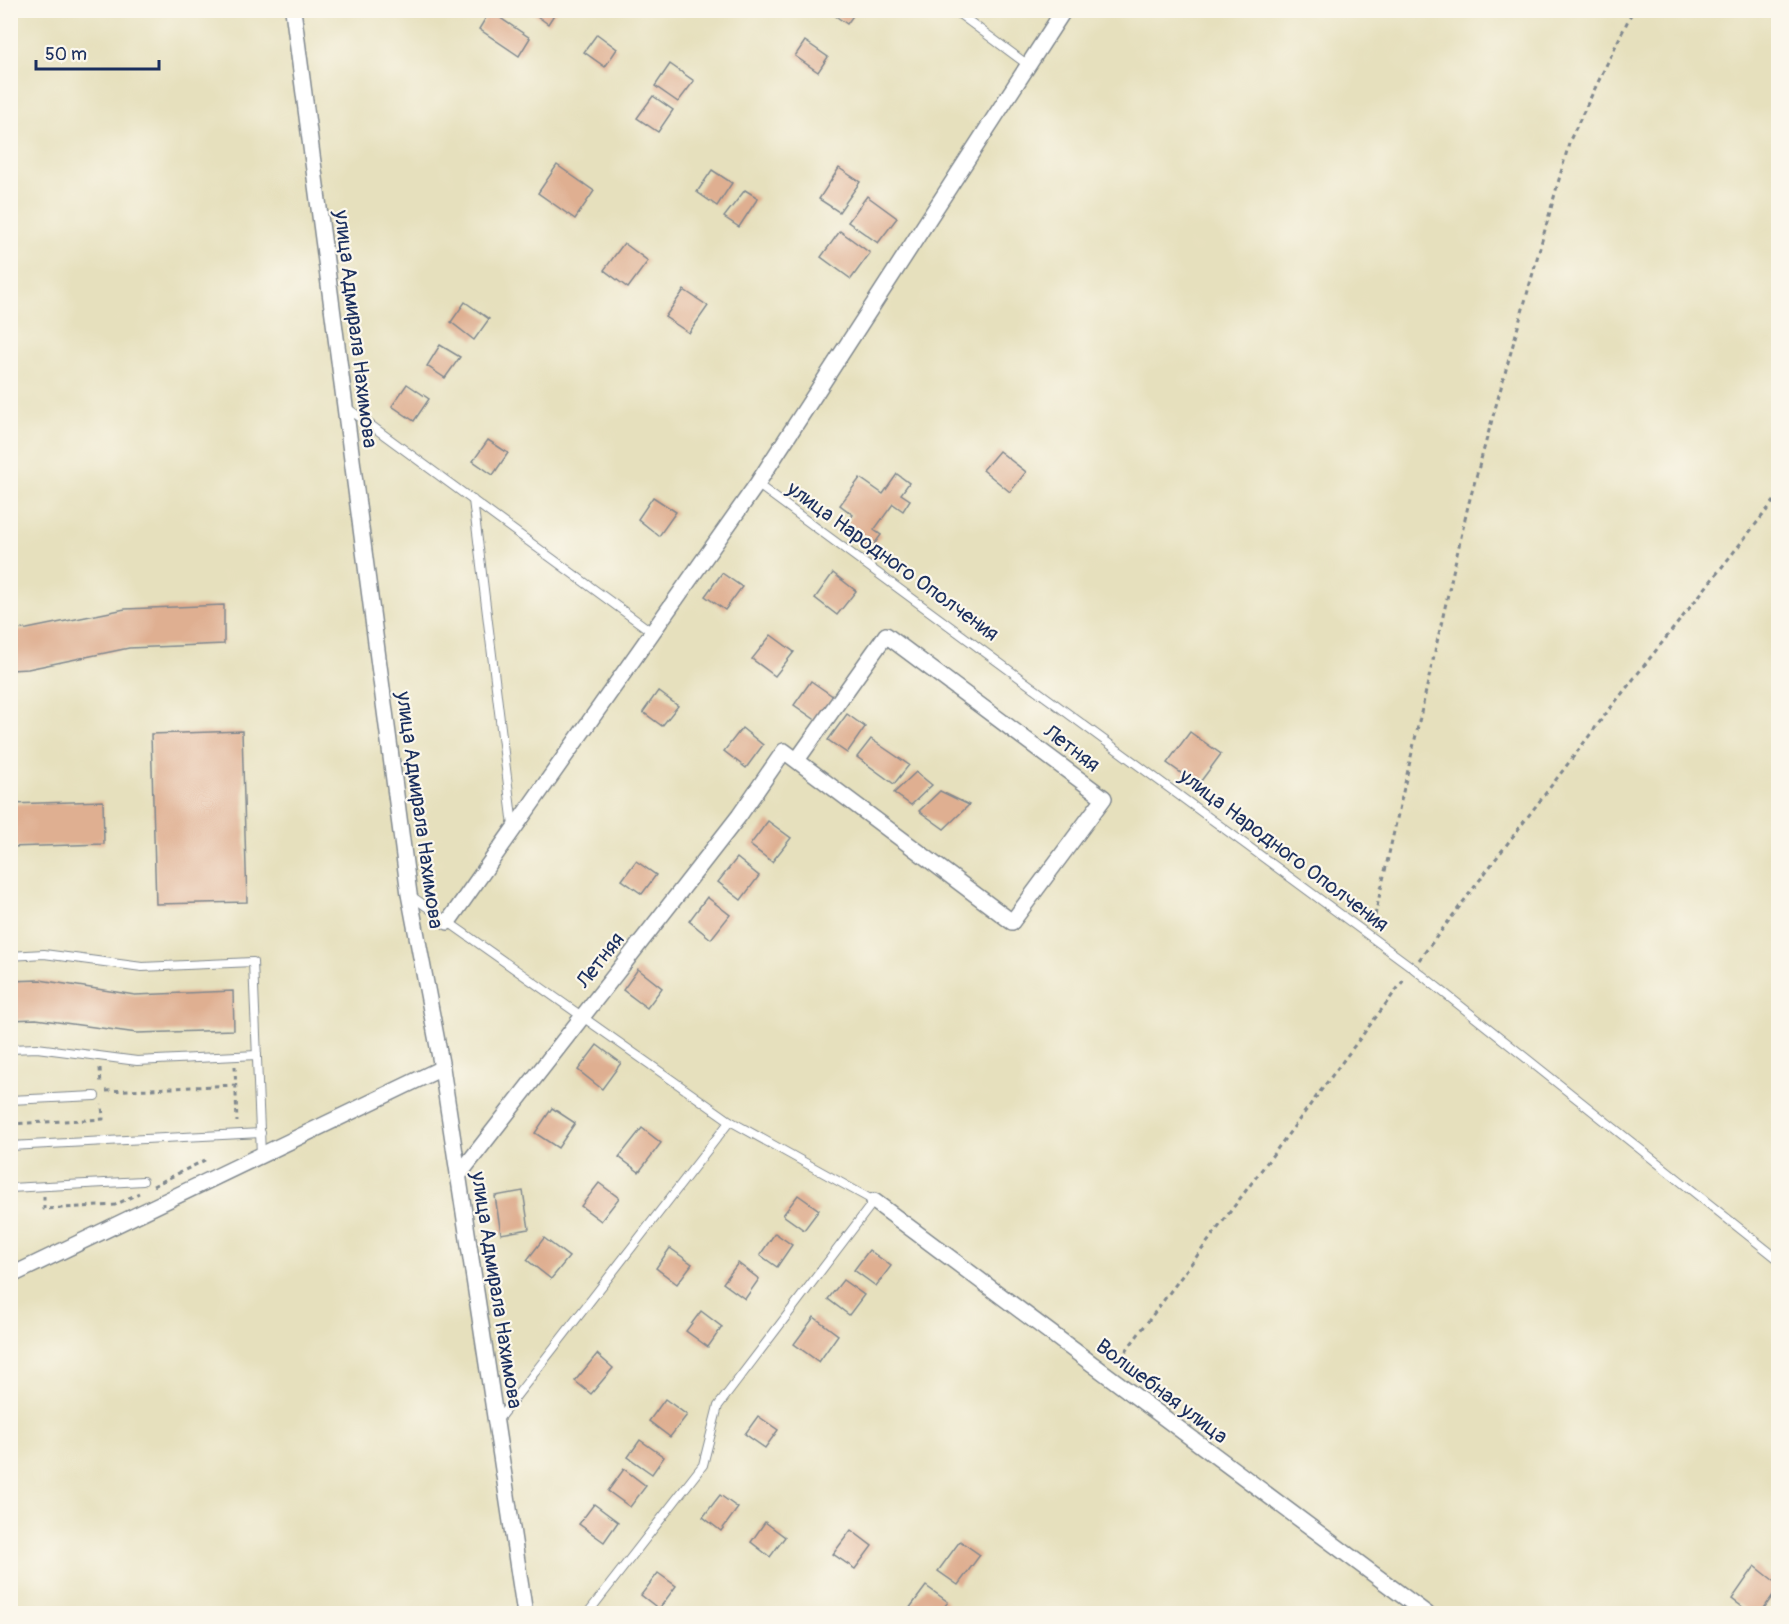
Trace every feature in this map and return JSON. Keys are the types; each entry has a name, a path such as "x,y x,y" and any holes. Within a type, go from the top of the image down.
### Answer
{"street":[{"name":"улица Адмирала Нахимова","path":"293,10 409,894 442,1068 525,1614"},
{"path":"448,922 758,484 1064,10"},
{"name":"Летняя","path":"458,1176 739,816 784,751 796,760 1012,922 1104,798 886,635 796,760"},
{"path":"10,1276 442,1068"},
{"name":"Волшебная улица","path":"874,1201 1427,1614"}],"lane":[{"path":"954,10 1028,65"},
{"path":"344,406 652,632"},
{"name":"улица Народного Ополчения","path":"758,484 1268,858 1370,938 1413,968 1779,1259"},
{"path":"473,500 513,828"},
{"path":"409,894 730,1121 874,1201 718,1406 703,1465 587,1614"},
{"path":"10,956 44,954 142,967 253,962 261,1155"},
{"path":"10,1050 37,1048 137,1062 257,1055"},
{"path":"10,1100 98,1094"},
{"path":"496,1422 730,1121"},
{"path":"10,1146 261,1133"},
{"path":"10,1188 143,1181"}],"path":[{"path":"1370,938 1468,506 1567,151 1633,10"},
{"path":"1125,1390 1125,1352 1605,715 1779,496"},
{"path":"234,1057 238,1134"},
{"path":"98,1094 236,1085"}],"building":[{"path":"529,10 557,10 548,24"},
{"path":"827,10 857,10 847,24"},
{"path":"490,11 530,38 519,56 479,29"},
{"path":"597,34 617,49 605,67 584,52"},
{"path":"805,41 828,57 818,72 795,56"},
{"path":"670,64 694,81 678,102 655,86"},
{"path":"653,96 673,110 658,132 637,118"},
{"path":"557,165 594,191 575,219 538,193"},
{"path":"839,168 860,182 839,212 819,199"},
{"path":"712,170 732,183 717,206 697,192"},
{"path":"745,190 758,198 739,227 724,217"},
{"path":"867,196 897,218 878,243 848,222"},
{"path":"840,231 870,253 851,279 821,257"},
{"path":"624,243 648,261 628,288 604,270"},
{"path":"684,290 708,306 689,333 665,317"},
{"path":"465,302 489,319 474,340 451,322"},
{"path":"440,345 460,357 445,378 427,366"},
{"path":"407,384 429,399 414,421 392,406"},
{"path":"488,440 508,453 493,475 473,461"},
{"path":"999,451 1026,472 1010,492 983,470"},
{"path":"897,474 909,483 901,494 910,500 903,511 893,504 874,530 881,535 869,551 845,534 850,525 847,523 853,515 840,505 860,478 883,494"},
{"path":"653,497 676,512 659,536 638,519"},
{"path":"722,573 742,587 725,610 705,596"},
{"path":"833,573 856,591 837,615 815,598"},
{"path":"224,605 224,644 129,648 28,669 10,670 10,630 27,629 125,609"},
{"path":"771,635 794,652 775,676 752,659"},
{"path":"811,681 834,697 817,721 794,705"},
{"path":"658,691 678,706 662,726 643,712"},
{"path":"847,714 865,727 847,753 828,740"},
{"path":"742,728 763,745 746,768 724,751"},
{"path":"242,731 247,902 156,904 151,734"},
{"path":"1190,732 1221,754 1198,785 1167,763"},
{"path":"871,739 909,765 894,784 857,757"},
{"path":"916,772 932,785 911,805 894,793"},
{"path":"940,791 969,805 944,829 919,811"},
{"path":"103,801 104,844 10,847 10,804"},
{"path":"768,821 791,838 772,862 750,845"},
{"path":"737,858 759,876 741,900 718,882"},
{"path":"636,861 656,875 642,894 622,880"},
{"path":"707,897 730,915 711,939 689,921"},
{"path":"638,969 662,988 647,1008 623,990"},
{"path":"40,980 135,995 233,991 234,1030 137,1033 36,1019 10,1020 10,981"},
{"path":"597,1045 621,1063 602,1089 578,1070"},
{"path":"552,1108 575,1123 558,1148 535,1133"},
{"path":"642,1128 661,1143 639,1172 619,1157"},
{"path":"599,1183 619,1198 601,1221 581,1206"},
{"path":"523,1191 529,1229 501,1234 495,1196"},
{"path":"798,1195 819,1210 804,1230 783,1215"},
{"path":"775,1233 792,1245 777,1267 760,1255"},
{"path":"544,1238 569,1257 551,1279 527,1260"},
{"path":"670,1248 692,1264 677,1284 656,1268"},
{"path":"869,1250 891,1266 876,1286 854,1270"},
{"path":"738,1263 759,1279 745,1299 723,1283"},
{"path":"843,1280 864,1295 849,1315 828,1299"},
{"path":"701,1311 722,1327 708,1347 686,1331"},
{"path":"814,1317 838,1335 819,1362 794,1344"},
{"path":"597,1354 613,1368 591,1394 575,1381"},
{"path":"665,1399 687,1415 670,1437 649,1421"},
{"path":"758,1416 778,1430 765,1448 745,1434"},
{"path":"640,1440 664,1457 652,1474 628,1457"},
{"path":"624,1469 646,1486 630,1507 608,1491"},
{"path":"720,1495 738,1508 721,1531 703,1517"},
{"path":"594,1504 618,1522 604,1542 579,1524"},
{"path":"765,1522 785,1537 770,1557 751,1542"},
{"path":"851,1530 872,1546 855,1569 833,1554"},
{"path":"960,1541 980,1555 958,1585 938,1571"},
{"path":"1755,1566 1778,1584 1778,1588 1760,1614 1752,1614 1732,1599"},
{"path":"658,1573 676,1586 659,1609 641,1595"},
{"path":"926,1586 948,1602 939,1614 915,1614 909,1609"}]}
